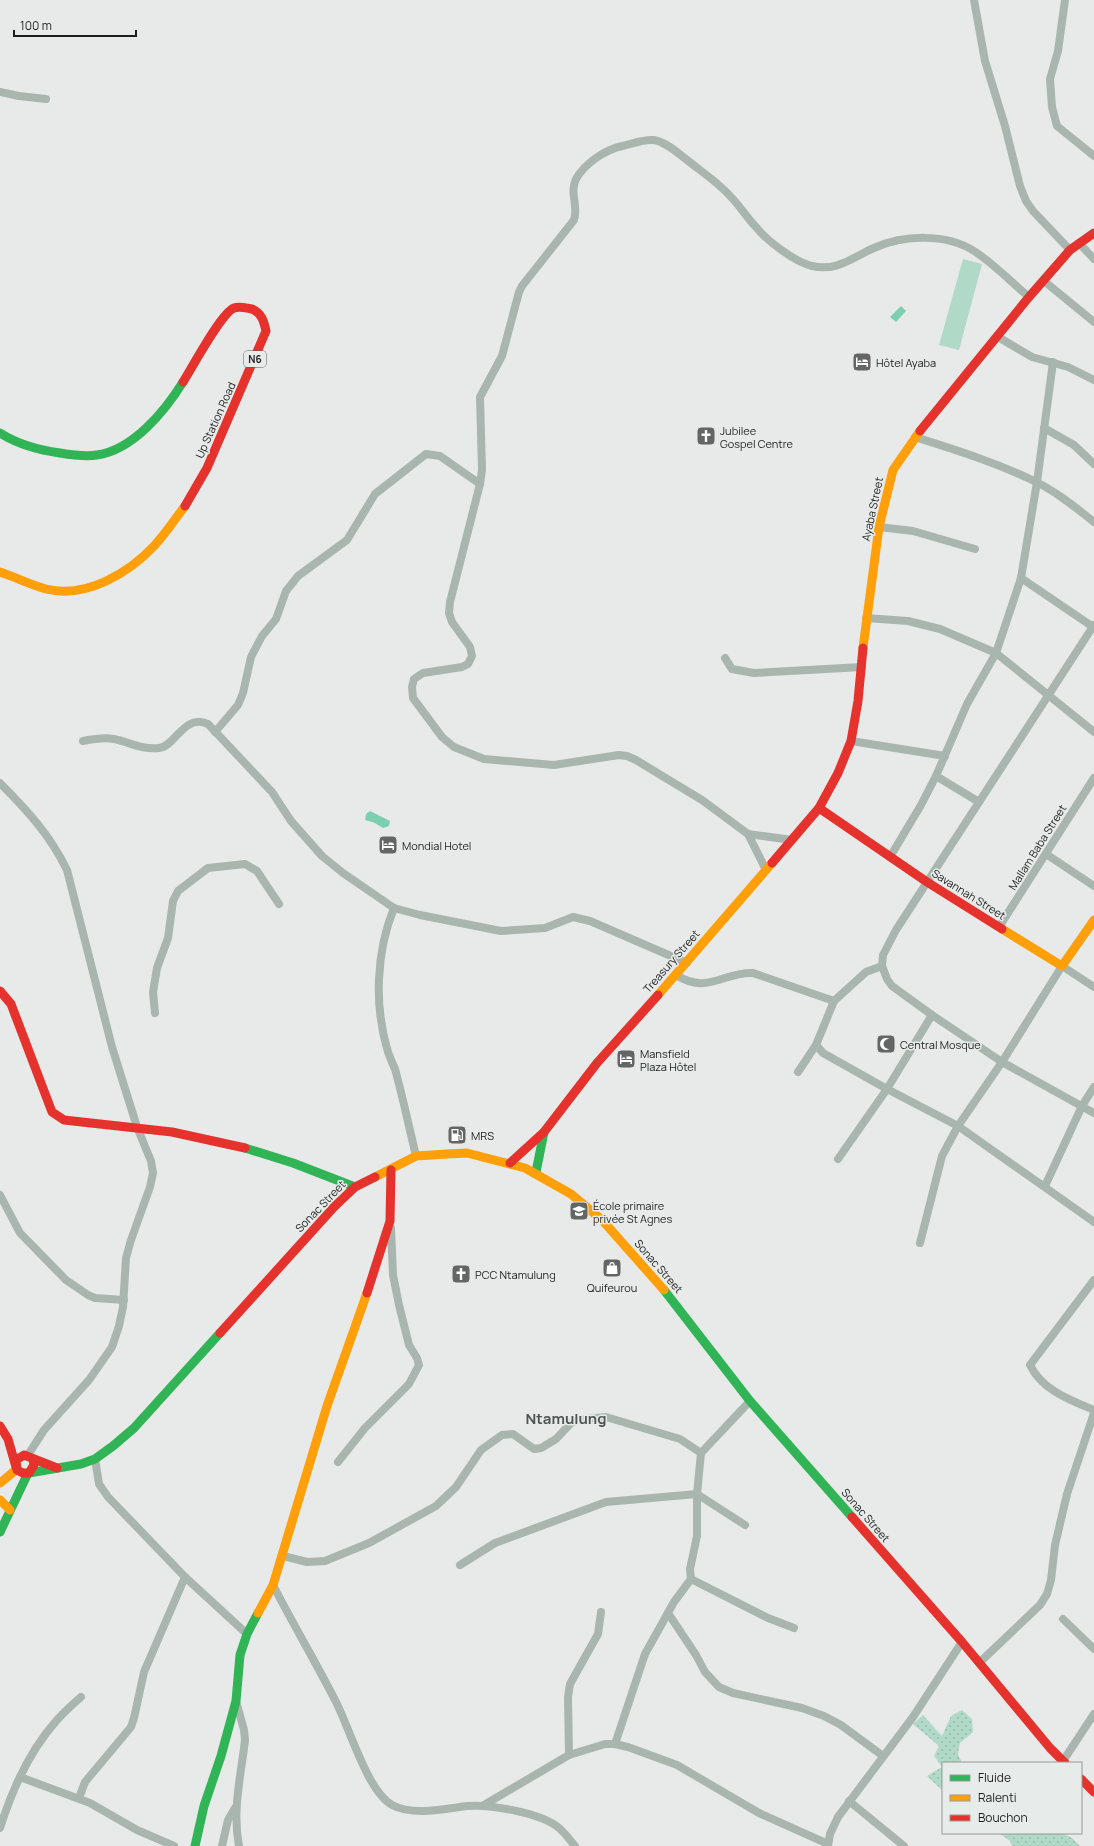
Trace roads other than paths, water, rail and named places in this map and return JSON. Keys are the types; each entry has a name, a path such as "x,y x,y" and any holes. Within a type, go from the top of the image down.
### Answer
{"main road":[{"name":"Ayaba Street","path":"819,808 838,773 851,741 858,701 866,618 879,527 892,470 915,437 998,337 1029,297 1070,250 1094,233"},
{"name":"Up Station Road","path":"0,433 7,438 38,450 86,456 104,454 128,442 152,423 177,391 223,318 233,308 243,307 254,310 264,319 266,331 207,468 188,502 155,544 131,566 105,583 70,591 47,589 0,572"},
{"name":"Treasury Street","path":"510,1163 544,1132 597,1063 687,963 819,808"},
{"name":"Savannah Street","path":"819,808 927,882 1062,966"},
{"path":"1062,966 1094,920"},
{"path":"0,991 11,1004 52,1112 64,1120 137,1127 206,1138 254,1150 326,1175 355,1187"},
{"name":"Treasury Street","path":"536,1172 544,1132"},
{"name":"Sonac Street","path":"28,1473 82,1464 95,1459 134,1428 334,1207 355,1187 416,1156 467,1153 510,1163 536,1172 571,1194 603,1220 669,1295 750,1402 962,1642 1050,1748 1064,1762"},
{"path":"195,1846 204,1806 221,1756 236,1701 240,1655 248,1634 273,1585 328,1406 390,1221 391,1170"},
{"path":"0,1426 8,1439 17,1469"},
{"path":"8,1439 29,1456 58,1468"},
{"path":"10,1513 18,1458 29,1456"},
{"path":"0,1532 28,1473 34,1465 29,1456"},
{"path":"17,1469 28,1473"},
{"path":"0,1483 17,1469"},
{"path":"0,1500 10,1513"},
{"path":"1082,1780 1094,1792"}],"street":[{"path":"974,0 985,61 1005,126 1020,186 1026,201 1033,211 1070,250"},
{"path":"1065,0 1058,51 1050,78 1052,107 1057,126 1094,156"},
{"path":"0,92 46,99"},
{"path":"766,870 748,834 702,800 627,756 611,756 554,765 484,759 454,747 442,737 413,698 412,687 414,679 423,673 462,667 468,664 472,656 470,647 452,622 449,613 450,602 480,484 482,470 479,408 480,397 502,356 519,292 574,220 576,208 573,190 580,173 596,158 612,149 646,140 655,140 664,144 701,171 731,197 762,234 784,252 811,266 824,268 836,267 874,248 907,240 932,238 952,242 974,251 1029,297"},
{"path":"1078,243 1094,259"},
{"path":"1044,281 1094,322"},
{"path":"998,337 1032,357 1068,367 1094,380"},
{"path":"890,857 921,805 936,776 967,704 996,653 1021,578 1037,482 1053,362"},
{"path":"1044,428 1074,444 1094,464"},
{"path":"915,437 989,462 1037,482 1094,522"},
{"path":"215,732 238,706 243,693 251,657 262,636 276,619 286,591 298,576 347,540 370,500 382,488 426,454 440,456 480,484"},
{"path":"879,527 913,531 975,549"},
{"path":"1021,578 1094,626 896,930 884,955 882,966 887,979 892,986 932,1015 1002,1062 1094,1114"},
{"path":"866,618 908,621 940,629 996,653 1094,732"},
{"path":"724,658 732,669 754,674 862,667"},
{"path":"83,740 112,739 133,746 159,748 168,744 184,728 195,723 201,722 208,724 272,792 291,821 322,856 343,873 394,908 420,915 501,931 545,928 573,917 590,922 687,963"},
{"path":"851,741 944,756"},
{"path":"936,776 979,802"},
{"name":"Mallam Baba Street","path":"999,927 1094,778"},
{"path":"0,783 37,822 56,848 67,870 112,1047 137,1127 147,1150 153,1173 150,1187 126,1258 124,1300 119,1326 112,1347 90,1380 44,1430 29,1456"},
{"path":"748,834 792,840"},
{"path":"1046,854 1094,886"},
{"path":"155,1013 153,992 157,968 168,938 173,901 178,891 208,868 245,864 257,871 279,904"},
{"path":"394,908 387,926 381,953 380,989 382,1025 388,1053 394,1069 416,1156"},
{"path":"798,1072 816,1045 834,1001 866,972 882,966"},
{"path":"920,1244 942,1156 958,1126 1002,1062 1062,966 1094,987"},
{"path":"676,975 693,983 704,983 717,982 741,973 753,973 834,1001"},
{"path":"838,1159 887,1089 932,1015"},
{"path":"816,1045 823,1053 887,1089 958,1126 1094,1222"},
{"path":"1045,1186 1082,1106 1094,1086"},
{"path":"0,1195 20,1233 66,1280 95,1298 124,1300"},
{"path":"338,1462 365,1428 409,1384 419,1365 417,1358 409,1345 399,1306 393,1275 390,1221"},
{"path":"1094,1280 1030,1365 1035,1375 1064,1398 1094,1410"},
{"path":"615,1744 645,1654 668,1613 691,1579 690,1569 697,1536 697,1494 701,1453 750,1402"},
{"path":"979,1663 1040,1605 1047,1594 1051,1580 1055,1545 1067,1494 1094,1413"},
{"path":"283,1556 307,1562 325,1562 369,1543 408,1522 436,1506 446,1497 456,1487 481,1450 502,1435 513,1434 534,1449 541,1448 556,1438 571,1423 579,1420 606,1417 680,1438 701,1453"},
{"path":"95,1459 100,1484 108,1497 185,1577 248,1634"},
{"path":"460,1564 495,1543 606,1502 697,1494 746,1525"},
{"path":"79,1798 85,1782 131,1727 144,1672 185,1577"},
{"path":"691,1579 768,1618 794,1628"},
{"path":"273,1585 336,1701 369,1776 381,1797 392,1805 405,1809 445,1809 484,1805 544,1818 559,1827 575,1846"},
{"path":"569,1755 568,1697 570,1684 598,1634 601,1612"},
{"path":"668,1613 696,1655 705,1672 719,1687 733,1693 802,1708 824,1716 841,1725 883,1756"},
{"path":"1063,1619 1094,1649"},
{"path":"484,1805 569,1755 605,1744 615,1744 628,1747 677,1765 759,1813 828,1845 830,1834 838,1817 913,1717 962,1642"},
{"path":"0,1828 20,1777 45,1735 57,1720 81,1697"},
{"path":"236,1701 244,1730 245,1740 236,1808 239,1846"},
{"path":"1064,1762 1094,1714"},
{"path":"20,1777 79,1798 100,1808 137,1830 174,1846"},
{"path":"849,1801 904,1846"},
{"path":"222,1846 228,1820 236,1808"}],"place":[{"name":"Hôtel Ayaba","path":"862,362"},
{"name":"Jubilee Gospel Centre","path":"706,436"},
{"name":"Mondial Hotel","path":"388,845"},
{"name":"Central Mosque","path":"886,1044"},
{"name":"Mansfield Plaza Hôtel","path":"626,1059"},
{"name":"MRS","path":"457,1135"},
{"name":"École primaire privée St Agnes","path":"579,1211"},
{"name":"Quifeurou","path":"612,1268"},
{"name":"PCC Ntamulung","path":"461,1274"}],"district":[{"name":"Ntamulung","path":"566,1418"}]}
